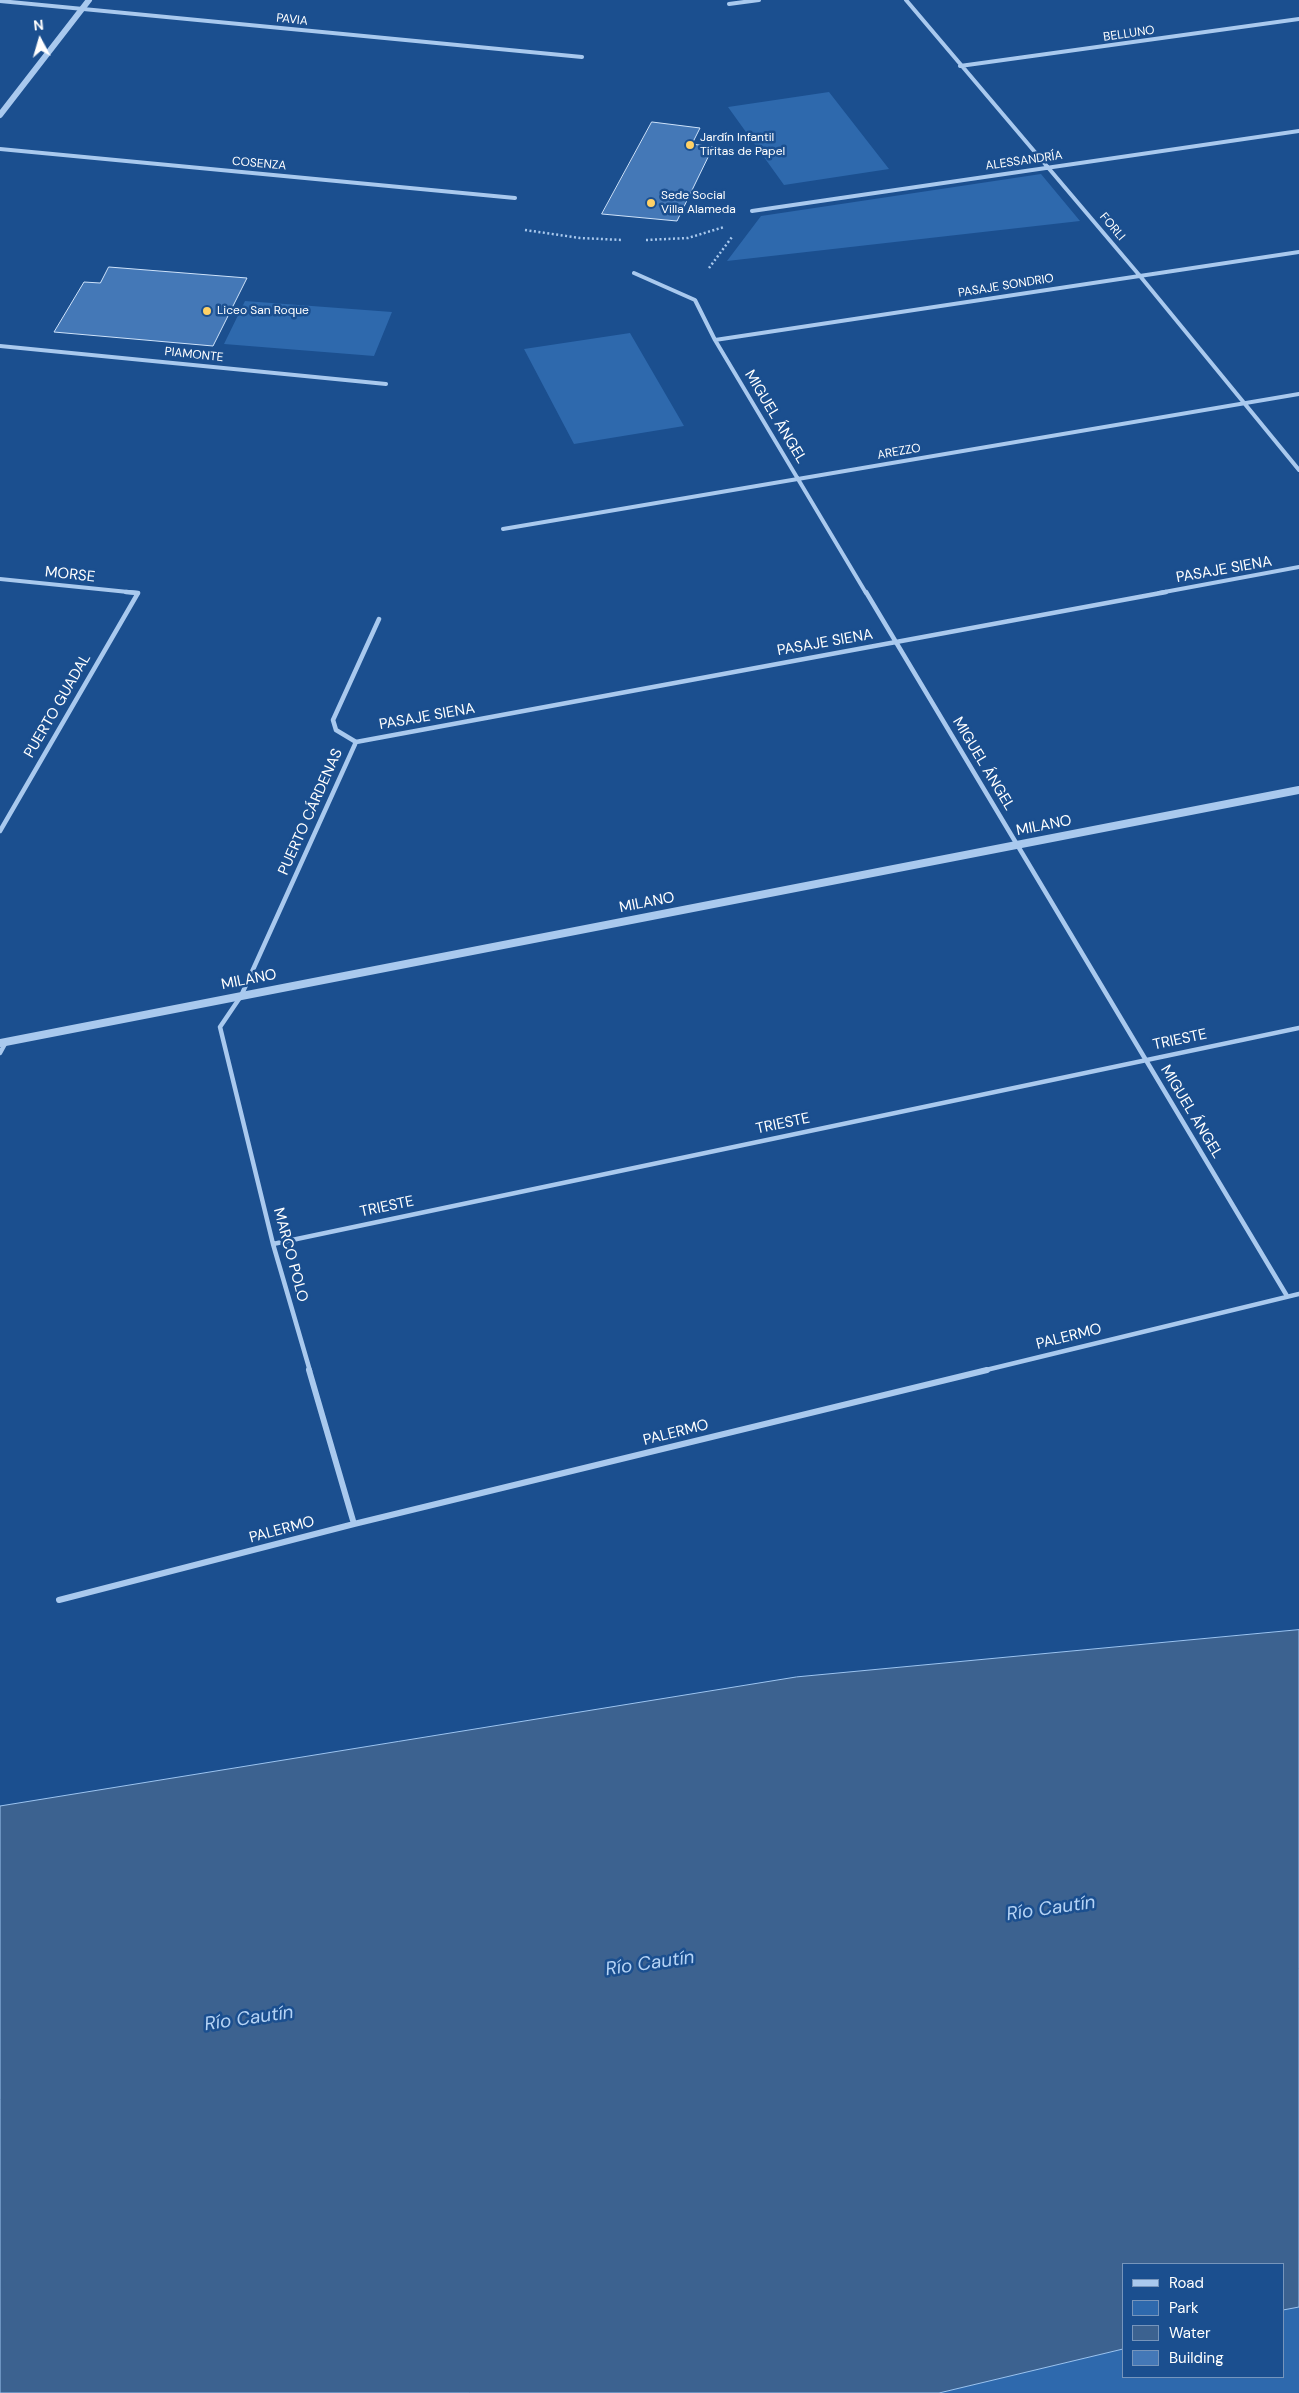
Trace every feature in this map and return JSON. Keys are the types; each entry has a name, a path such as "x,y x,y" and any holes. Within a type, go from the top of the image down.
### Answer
{"street":[{"path":"0,115 89,0"},
{"path":"729,4 758,0"},
{"name":"FORLI","path":"906,0 1140,276 1299,470"},
{"name":"PAVIA","path":"0,1 582,57"},
{"name":"BELLUNO","path":"960,66 1299,19"},
{"name":"ALESSANDRÍA","path":"752,211 1299,131"},
{"name":"COSENZA","path":"0,149 515,198"},
{"name":"PASAJE SONDRIO","path":"715,340 1299,252"},
{"name":"MIGUEL ÁNGEL","path":"634,273 695,300 715,340 1287,1296"},
{"name":"PIAMONTE","path":"0,346 386,384"},
{"name":"AREZZO","path":"502,528 1299,394"},
{"name":"PASAJE SIENA","path":"356,742 1299,567"},
{"name":"MORSE","path":"0,579 138,593"},
{"name":"PUERTO GUADAL","path":"0,831 138,593"},
{"name":"PUERTO CÁRDENAS","path":"241,996 356,742 336,730 333,720 379,619"},
{"name":"MILANO","path":"3,1042 1299,790"},
{"name":"MARCO POLO","path":"241,996 220,1027 273,1244 354,1524"},
{"name":"TRIESTE","path":"273,1244 1299,1028"},
{"path":"0,1052 3,1042"},
{"name":"PALERMO","path":"59,1600 354,1524 1299,1294"}],"path":[{"path":"645,240 688,238 704,234 738,221 752,211"},
{"path":"672,289 708,270 752,211"},
{"path":"523,230 580,238 628,240"}],"green space":[{"path":"829,92 889,169 784,185 728,107"},
{"path":"1041,174 1080,221 727,261 761,216"},
{"path":"245,301 392,312 374,356 224,344"},
{"path":"630,333 684,426 574,444 524,349"},
{"path":"1299,2307 1299,2393 939,2393 1122,2349 1122,2378 1284,2378 1284,2310"}],"water":[{"name":"Río Cautín","path":"1299,1630 1299,2307 1284,2310 1284,2263 1122,2263 1122,2349 939,2393 0,2393 0,1806 796,1677"}],"building":[{"path":"652,122 700,128 692,144 713,147 677,221 602,214"},
{"path":"109,267 247,278 213,346 54,332 84,282 100,283"}],"place":[{"name":"Jardín Infantil Tiritas de Papel","path":"690,145"},
{"name":"Sede Social Villa Alameda","path":"651,203"},
{"name":"Liceo San Roque","path":"207,311"}]}
